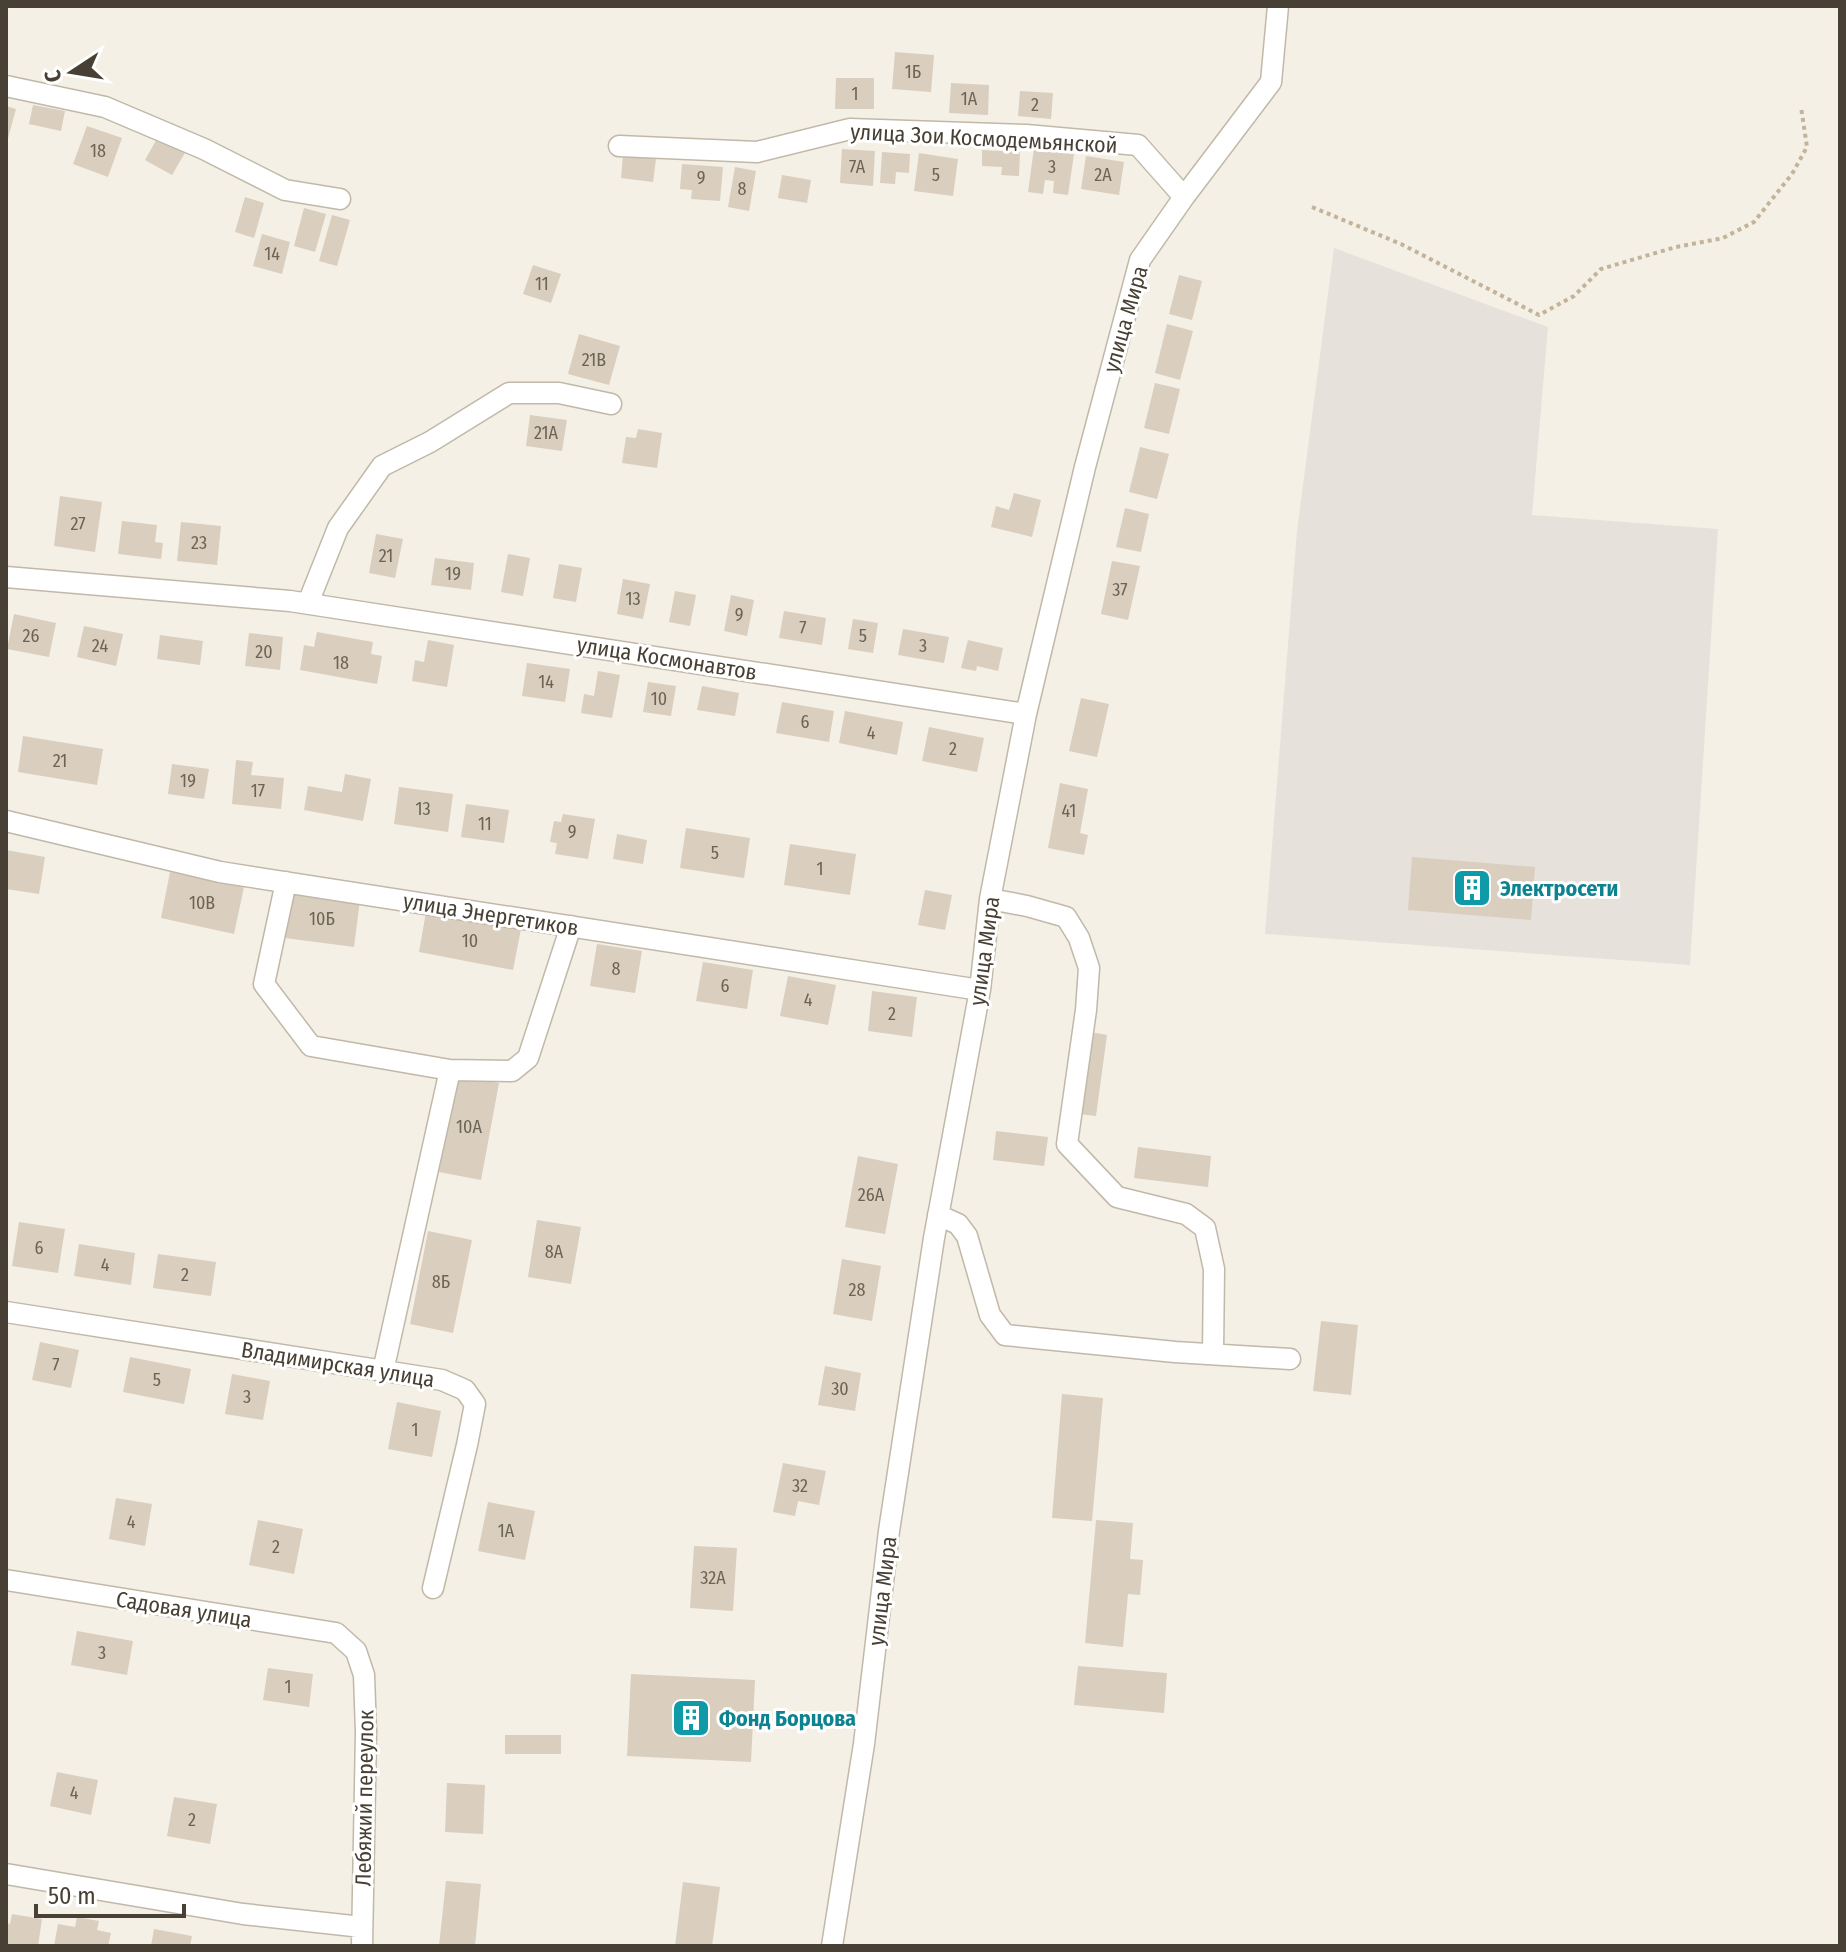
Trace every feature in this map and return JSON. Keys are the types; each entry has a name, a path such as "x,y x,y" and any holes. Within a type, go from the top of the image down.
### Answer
{"street":[{"name":"улица Мира","path":"832,1946 864,1744 889,1531 938,1215 980,990 990,899 1026,714 1085,467 1140,260 1271,82 1278,6"},
{"path":"6,86 105,107 204,149 285,190 340,199"},
{"name":"улица Зои Космодемьянской","path":"619,146 757,152 850,129 1026,135 1138,145 1184,197"},
{"path":"308,603 338,528 382,466 430,442 509,393 559,393 611,404"},
{"name":"улица Космонавтов","path":"6,577 308,603 1026,714"},
{"name":"улица Энергетиков","path":"6,821 220,872 980,990"},
{"path":"286,882 264,984 311,1046 450,1070 512,1071 528,1058 571,926"},
{"path":"990,899 1066,917 1079,938 1089,968 1067,1144 1117,1197 1186,1214 1205,1228 1214,1269 1213,1353"},
{"path":"383,1371 450,1070"},
{"path":"938,1215 958,1224 967,1236 990,1315 1005,1335 1175,1352 1290,1359"},
{"name":"Владимирская улица","path":"6,1312 442,1380 465,1390 475,1404 433,1588"},
{"name":"Садовая улица","path":"6,1580 336,1633 356,1651"},
{"name":"Лебяжий переулок","path":"356,1651 364,1675 366,1732 362,1937"},
{"path":"6,1874 362,1937"}],"path":[{"path":"1312,207 1401,244 1539,315 1574,296 1601,269 1676,247 1723,238 1754,222 1792,174 1807,147 1801,107"}],"shaded area":[{"path":"1334,248 1548,327 1532,515 1718,529 1690,965 1265,934 1297,531"}],"building":[{"path":"895,52 934,55 931,92 892,89"},
{"path":"836,78 874,78 874,109 835,109"},
{"path":"951,83 989,85 988,115 949,113"},
{"path":"1020,91 1053,93 1051,119 1018,116"},
{"path":"33,105 65,111 61,131 29,124"},
{"path":"6,106 16,109 7,142 6,141"},
{"path":"87,126 122,138 108,177 73,164"},
{"path":"159,135 186,151 172,175 145,160"},
{"path":"1034,148 1074,154 1068,195 1053,193 1054,181 1045,180 1043,194 1028,192"},
{"path":"842,149 875,151 873,186 840,183"},
{"path":"982,150 1020,152 1019,176 1001,175 1002,167 982,166"},
{"path":"882,152 910,154 909,173 896,172 895,184 880,183"},
{"path":"919,153 958,159 953,196 914,191"},
{"path":"623,155 656,159 653,182 621,178"},
{"path":"1086,156 1124,162 1119,195 1081,189"},
{"path":"682,164 723,167 720,201 691,199 692,190 680,189"},
{"path":"735,167 756,171 749,211 728,207"},
{"path":"782,175 811,180 807,203 778,198"},
{"path":"245,197 264,203 254,238 235,232"},
{"path":"304,208 326,214 315,252 294,246"},
{"path":"332,215 350,220 337,266 319,261"},
{"path":"262,234 290,242 282,274 253,266"},
{"path":"533,265 561,274 551,303 523,294"},
{"path":"1179,275 1202,281 1192,320 1169,314"},
{"path":"1167,324 1193,331 1180,380 1155,373"},
{"path":"579,334 620,346 609,385 568,374"},
{"path":"1155,383 1180,389 1169,434 1144,428"},
{"path":"530,415 567,420 562,451 526,446"},
{"path":"638,429 662,433 657,468 622,463 626,437 636,438"},
{"path":"1140,447 1169,454 1157,499 1129,492"},
{"path":"1014,493 1041,500 1032,537 991,527 996,506 1009,510"},
{"path":"60,496 102,502 95,552 54,546"},
{"path":"1125,508 1149,514 1141,552 1116,547"},
{"path":"122,521 157,525 155,542 163,543 161,559 118,554"},
{"path":"181,522 221,526 217,565 177,561"},
{"path":"376,534 403,539 395,578 369,573"},
{"path":"508,554 530,558 523,596 501,592"},
{"path":"435,558 474,563 471,590 431,585"},
{"path":"1112,561 1140,566 1128,620 1101,614"},
{"path":"559,564 582,568 576,602 553,598"},
{"path":"623,579 650,584 643,619 617,614"},
{"path":"675,591 696,595 690,626 669,622"},
{"path":"731,595 754,600 747,636 724,631"},
{"path":"784,611 826,618 822,645 779,638"},
{"path":"14,614 56,623 49,657 7,649"},
{"path":"853,619 878,623 873,653 848,649"},
{"path":"84,626 123,634 116,666 77,657"},
{"path":"903,629 949,637 944,663 898,655"},
{"path":"317,632 373,642 371,654 382,656 377,684 300,670 304,645 314,647"},
{"path":"249,633 283,637 280,670 245,666"},
{"path":"160,635 203,641 200,665 157,659"},
{"path":"428,640 454,645 447,687 412,681 415,660 424,662"},
{"path":"968,640 1003,648 998,671 977,666 976,671 961,668"},
{"path":"527,663 570,669 565,702 522,696"},
{"path":"598,671 620,675 612,718 581,713 584,694 594,696"},
{"path":"648,682 676,686 671,716 643,712"},
{"path":"702,686 739,693 735,716 697,710"},
{"path":"1081,698 1109,704 1097,757 1069,751"},
{"path":"782,702 834,711 829,742 776,733"},
{"path":"845,711 903,722 897,755 839,743"},
{"path":"929,727 984,738 977,772 922,761"},
{"path":"23,736 103,749 97,785 18,772"},
{"path":"236,760 253,762 251,775 284,778 281,809 232,804"},
{"path":"172,764 209,769 204,799 168,794"},
{"path":"345,774 371,779 363,821 304,810 308,786 342,792"},
{"path":"1060,783 1088,789 1080,833 1088,835 1084,855 1048,848"},
{"path":"399,787 453,794 448,832 394,824"},
{"path":"466,804 509,810 504,843 461,837"},
{"path":"563,814 595,819 588,859 555,854 557,843 550,842 554,821 561,822"},
{"path":"686,828 750,838 744,878 680,868"},
{"path":"617,834 647,840 643,864 613,859"},
{"path":"790,844 856,854 850,895 784,885"},
{"path":"6,850 45,857 39,894 6,889"},
{"name":"Электросети","path":"1412,857 1535,867 1531,920 1408,910"},
{"path":"170,872 244,887 234,934 161,918"},
{"path":"925,890 952,895 945,930 918,925"},
{"path":"291,891 360,900 354,947 285,938"},
{"path":"426,912 521,929 513,970 419,952"},
{"path":"597,944 642,951 635,993 590,986"},
{"path":"703,962 753,970 747,1009 696,1001"},
{"path":"788,976 836,985 828,1025 780,1016"},
{"path":"872,991 917,997 912,1037 868,1031"},
{"path":"1090,1032 1107,1035 1096,1116 1078,1114"},
{"path":"457,1075 499,1083 481,1180 439,1172"},
{"path":"996,1131 1048,1137 1044,1166 993,1160"},
{"path":"1138,1147 1211,1156 1208,1187 1134,1178"},
{"path":"858,1156 898,1164 885,1234 845,1227"},
{"path":"537,1220 581,1227 571,1284 528,1277"},
{"path":"19,1222 65,1229 58,1273 12,1266"},
{"path":"428,1231 472,1240 453,1333 410,1324"},
{"path":"79,1244 135,1253 131,1285 74,1276"},
{"path":"158,1254 216,1262 211,1296 153,1288"},
{"path":"842,1259 881,1266 872,1321 833,1314"},
{"path":"1321,1321 1358,1325 1351,1395 1313,1391"},
{"path":"40,1342 79,1350 71,1388 32,1380"},
{"path":"130,1357 191,1369 184,1404 123,1392"},
{"path":"825,1366 861,1373 855,1411 818,1405"},
{"path":"232,1374 270,1381 263,1420 225,1414"},
{"path":"1062,1394 1103,1398 1092,1521 1052,1518"},
{"path":"397,1402 441,1411 432,1457 388,1449"},
{"path":"783,1463 826,1471 819,1505 798,1501 795,1516 773,1512"},
{"path":"116,1498 152,1504 145,1546 109,1539"},
{"path":"488,1502 535,1511 525,1560 478,1551"},
{"path":"258,1520 303,1529 294,1574 249,1565"},
{"path":"1096,1520 1133,1523 1130,1559 1143,1560 1140,1595 1128,1594 1123,1647 1085,1643"},
{"path":"694,1546 737,1548 733,1611 690,1608"},
{"path":"77,1631 133,1641 127,1675 71,1665"},
{"path":"1078,1666 1167,1673 1164,1713 1074,1705"},
{"path":"268,1668 313,1674 309,1707 263,1700"},
{"name":"Фонд Борцова","path":"631,1674 755,1680 751,1762 627,1756"},
{"path":"505,1735 561,1735 561,1754 505,1754"},
{"path":"57,1772 98,1780 91,1815 50,1806"},
{"path":"447,1783 485,1785 483,1834 445,1832"},
{"path":"174,1797 217,1804 210,1844 167,1836"},
{"path":"446,1881 481,1884 475,1946 439,1946"},
{"path":"683,1882 720,1887 712,1946 675,1946"},
{"path":"12,1914 42,1919 38,1946 6,1946 6,1923 10,1924"},
{"path":"77,1917 99,1921 97,1930 111,1933 108,1946 54,1946 58,1924 75,1927"},
{"path":"154,1929 192,1936 190,1946 151,1946"}],"place":[{"name":"Электросети","path":"1472,888"},
{"name":"Фонд Борцова","path":"691,1718"}]}
